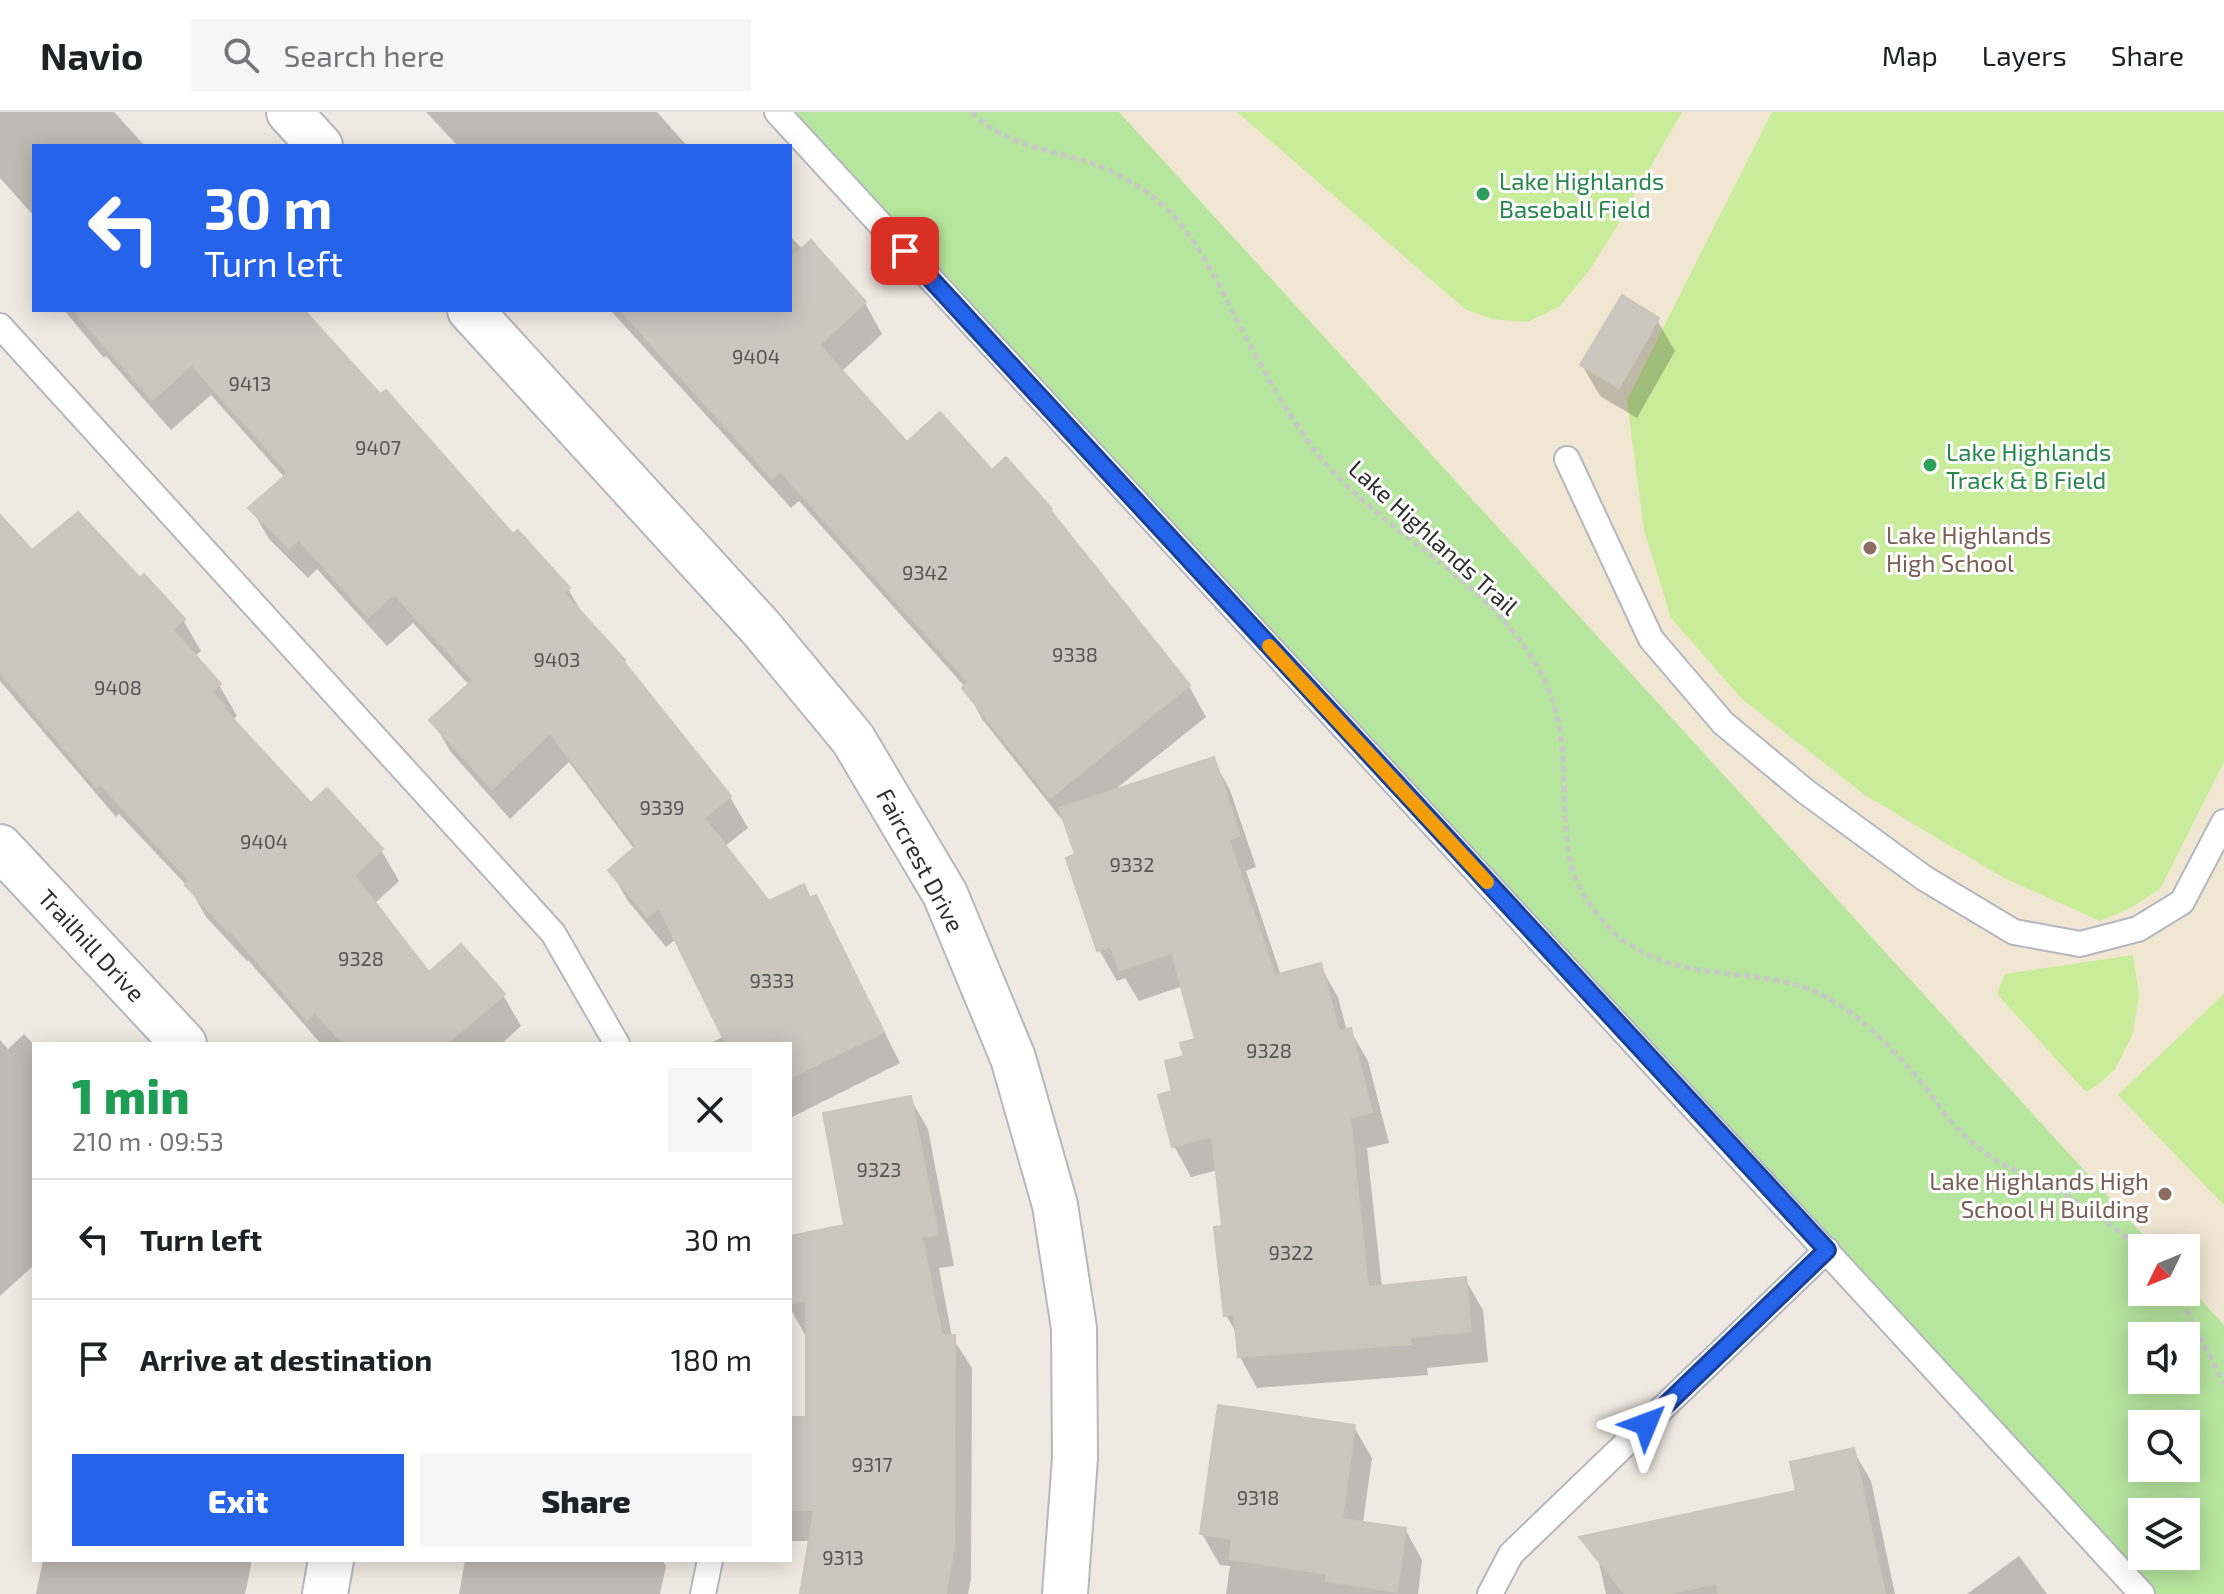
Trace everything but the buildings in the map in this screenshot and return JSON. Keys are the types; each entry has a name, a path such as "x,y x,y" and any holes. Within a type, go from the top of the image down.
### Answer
{"street":[{"path":"289,112 318,144"},
{"name":"Faircrest Drive","path":"472,312 761,628 853,739 945,894 1013,1058 1055,1205 1074,1328 1075,1458 1065,1594"},
{"name":"Trailhill Drive","path":"0,847 182,1042"},
{"path":"325,1594 331,1562"}],"lane":[{"path":"777,112 2142,1594"},
{"path":"0,326 553,933 616,1042"},
{"path":"1567,459 1651,639 1723,723 1805,791 1924,878 2014,932 2080,944 2138,929 2182,902 2224,822"},
{"path":"1490,1594 1511,1554 1827,1250"},
{"path":"703,1594 710,1562"}],"path":[{"name":"Lake Highlands Trail","path":"972,112 1018,143 1094,164 1151,195 1188,231 1216,276 1269,379 1312,446 1347,486 1470,588 1509,625 1543,677 1555,710 1563,748 1571,869 1592,907 1620,939 1650,956 1691,970 1797,985 1822,995 1858,1017 1912,1071 1959,1130 1995,1160 2094,1211 2128,1239"},
{"path":"2184,1306 2224,1384"}],"shaded area":[{"name":"Lake Highlands High School","path":"1119,112 2224,112 2224,1325 2200,1298 2200,1234 2142,1234"}],"green space":[{"path":"772,112 1119,112 2142,1234 2128,1234 2128,1306 2200,1306 2200,1298 2224,1325 2224,1594 2145,1594"},
{"name":"Lake Highlands Baseball Field","path":"1237,112 1682,112 1588,272 1559,307 1527,322 1492,319 1465,309"},
{"name":"Lake Highlands Track & B Field","path":"1772,112 2224,112 2224,762 2160,889 2132,907 2100,921 2004,878 1865,795 1742,699 1671,618 1644,530 1627,400"},
{"path":"2133,955 2139,994 2133,1033 2115,1069 2086,1092 1997,994 2005,974"},
{"path":"2224,994 2224,1205 2118,1095"}],"slow traffic":[{"path":"1269,646 1487,882"}],"place":[{"name":"Lake Highlands Baseball Field","path":"1483,194"},
{"name":"Lake Highlands Track & B Field","path":"1930,465"},
{"name":"Lake Highlands High School","path":"1870,548"},
{"name":"Lake Highlands High School H Building","path":"2165,1194"}],"route":[{"path":"905,251 1827,1250 1646,1424"}]}
